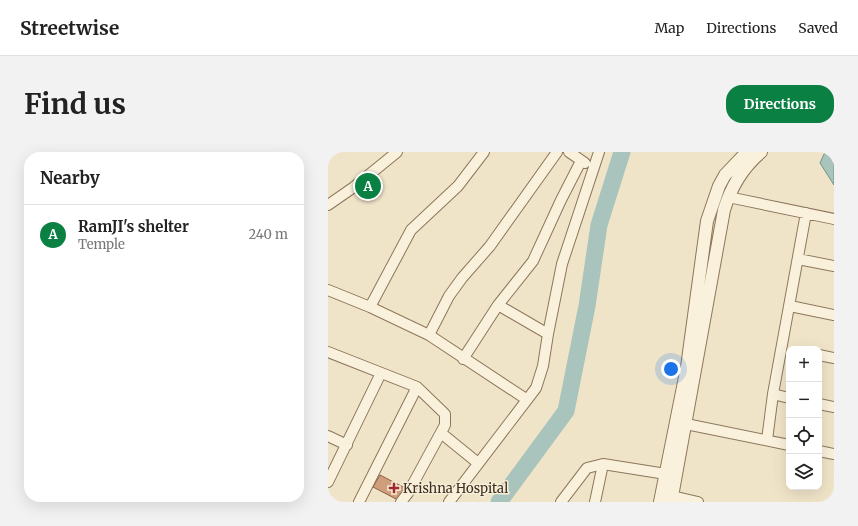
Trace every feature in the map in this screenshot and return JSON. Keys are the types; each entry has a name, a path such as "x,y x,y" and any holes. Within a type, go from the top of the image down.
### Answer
{"street":[{"path":"330,201 397,152"},
{"path":"370,307 411,230 458,186 484,152"},
{"path":"429,335 449,296 462,278 490,246 556,152"},
{"path":"569,152 581,161 594,166"},
{"path":"449,502 526,399 536,388 543,366 562,264 599,152"},
{"path":"660,502 687,367 707,221 719,186 726,175 747,152"},
{"path":"698,502 672,499 713,269 728,197 738,177 761,152"},
{"path":"463,359 498,305 533,261 581,161"},
{"path":"728,197 834,219"},
{"path":"767,440 773,394 785,349 790,306 806,213"},
{"path":"798,259 834,266"},
{"path":"328,290 370,307 429,335 463,359 526,399"},
{"path":"498,305 548,334"},
{"path":"790,306 834,314"},
{"path":"328,352 418,387 445,414 445,425 408,493 401,502"},
{"path":"822,356 834,358"},
{"path":"328,481 382,373"},
{"path":"359,502 418,387"},
{"path":"773,394 786,397"},
{"path":"822,404 834,406"},
{"path":"686,424 786,444"},
{"path":"441,433 478,463"},
{"path":"328,436 347,445"},
{"path":"822,452 834,454"},
{"path":"561,502 587,468 602,464 666,474"},
{"path":"595,502 602,464"}],"water":[{"path":"825,152 834,153 834,185 820,163"}],"building":[{"path":"380,475 405,488 398,500 373,487"}],"waterway":[{"path":"499,502 566,411 587,306 599,225 622,152"}],"place":[{"name":"RamJI's shelter","path":"368,186"},
{"name":"Krishna Hospital","path":"394,488"}]}
